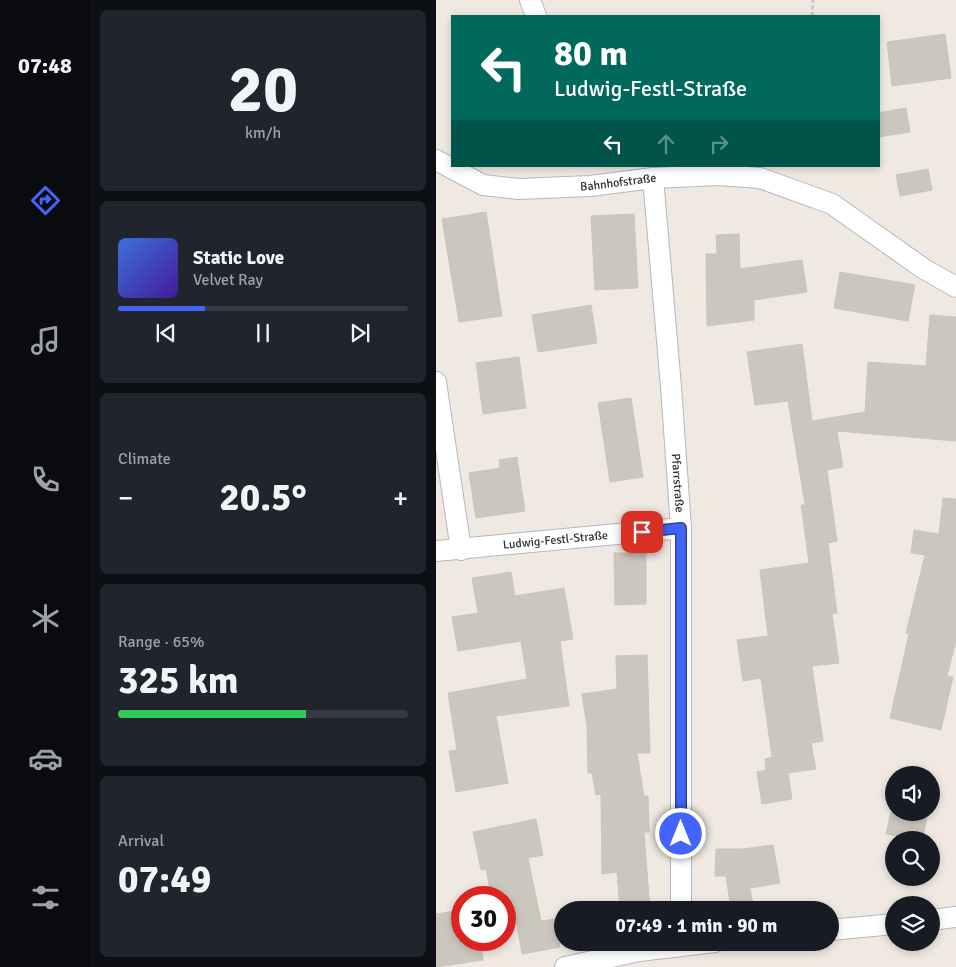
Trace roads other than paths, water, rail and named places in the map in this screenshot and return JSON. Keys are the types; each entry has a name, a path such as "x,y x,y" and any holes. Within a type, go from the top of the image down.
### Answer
{"street":[{"path":"530,0 536,15"},
{"name":"Bahnhofstraße","path":"436,160 483,185 519,189 590,186 653,178 719,175 760,178 832,204 924,269 956,287"},
{"name":"Pfarrstraße","path":"653,178 681,528 682,901"},
{"path":"436,382 461,550"},
{"name":"Ludwig-Festl-Straße","path":"436,551 681,528"},
{"path":"940,919 956,917"},
{"path":"839,929 885,925"},
{"path":"565,967 639,951"}]}
